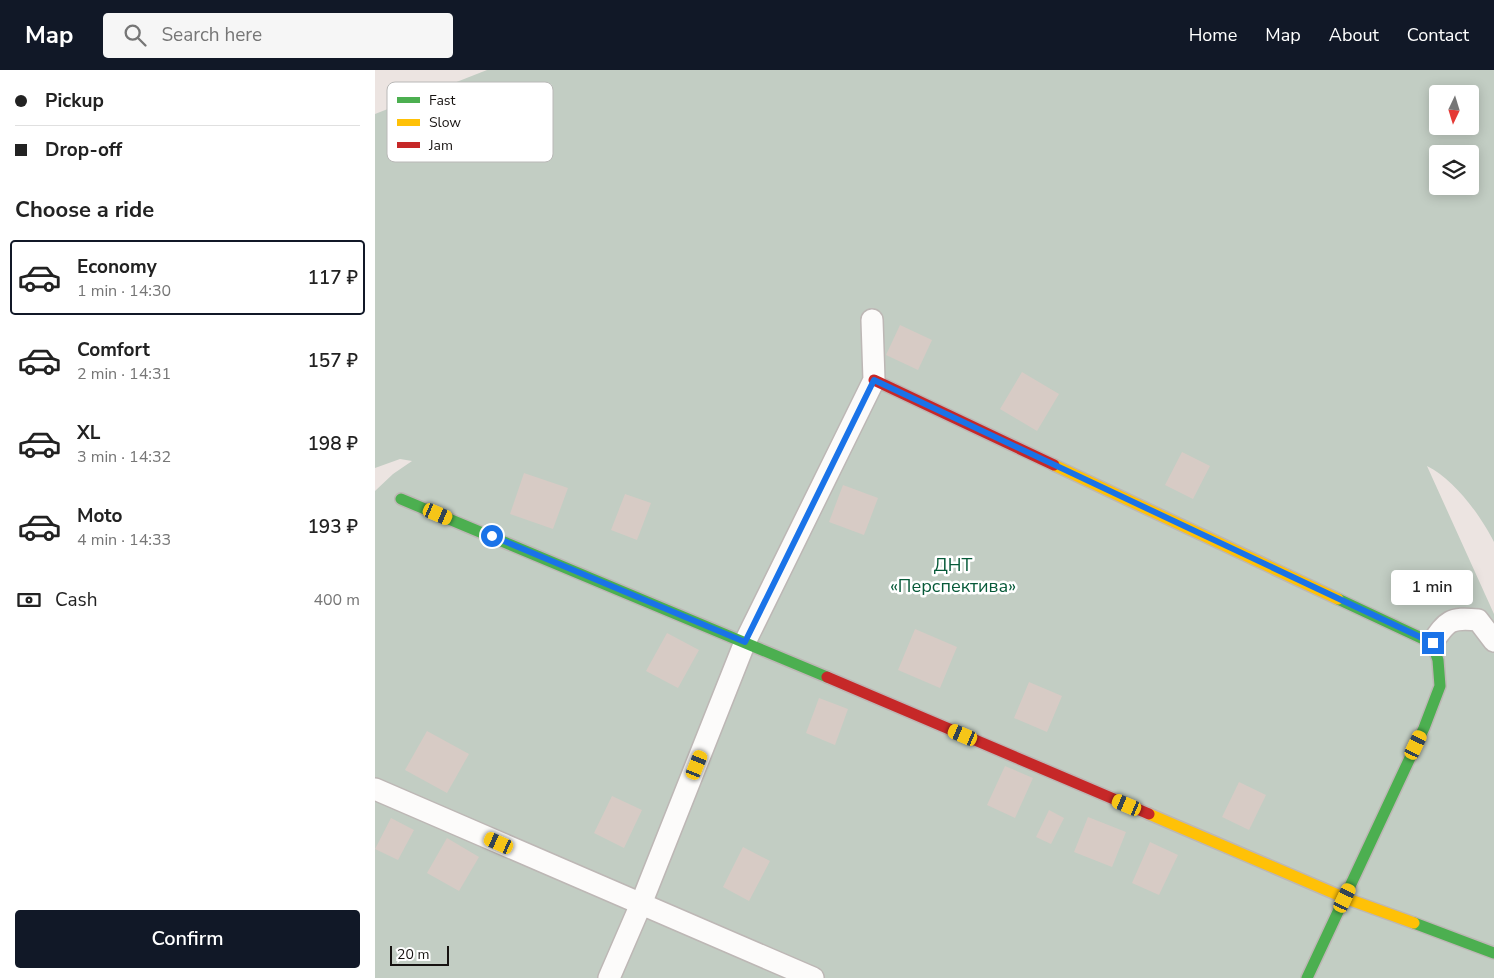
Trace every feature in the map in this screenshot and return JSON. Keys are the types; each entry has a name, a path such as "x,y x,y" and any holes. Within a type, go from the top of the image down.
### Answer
{"street":[{"path":"609,978 641,904 745,642 874,380 872,320"},
{"path":"874,380 1433,643 1439,660 1440,686 1424,728 1307,978"},
{"path":"401,499 745,642 1345,898 1494,954"},
{"path":"1433,643 1445,624 1461,618 1478,620 1494,641"},
{"path":"375,789 813,978"}],"green space":[{"name":"ДНТ «Перспектива»","path":"487,70 1494,70 1494,542 1466,499 1447,480 1427,466 1494,614 1494,978 375,978 375,491 393,474 412,461 400,459 375,468 375,114 387,109 387,162 553,162 553,82 456,82"}],"building":[{"path":"900,325 932,340 918,370 886,355"},
{"path":"1022,372 1059,394 1037,431 1000,409"},
{"path":"1182,452 1210,466 1193,499 1165,485"},
{"path":"524,473 568,488 553,529 510,514"},
{"path":"843,485 878,498 864,535 829,522"},
{"path":"625,494 651,503 637,540 611,530"},
{"path":"915,629 957,647 940,688 898,670"},
{"path":"667,633 699,650 678,688 646,671"},
{"path":"1029,682 1062,696 1047,732 1014,718"},
{"path":"819,698 848,709 835,745 806,733"},
{"path":"427,731 469,754 447,793 405,770"},
{"path":"1005,766 1033,778 1015,818 987,805"},
{"path":"1239,782 1266,795 1249,830 1222,817"},
{"path":"612,796 642,810 624,848 594,833"},
{"path":"1049,810 1064,818 1051,844 1036,837"},
{"path":"1088,817 1126,832 1112,867 1074,852"},
{"path":"391,818 414,830 398,860 375,849"},
{"path":"447,838 479,857 459,891 427,873"},
{"path":"1150,842 1178,855 1159,895 1132,883"},
{"path":"743,847 770,861 749,901 723,887"}],"traffic: fast":[{"path":"401,499 827,677"},
{"path":"1307,978 1424,728 1440,686 1438,660 1432,643 1338,599"},
{"path":"1414,923 1494,953"}],"traffic: slow":[{"path":"1054,465 1338,599"},
{"path":"1149,814 1345,898 1414,923"}],"traffic: jam":[{"path":"874,380 1054,465"},
{"path":"827,677 1149,814"}],"route":[{"path":"492,536 745,642 874,380 1433,643"}]}
